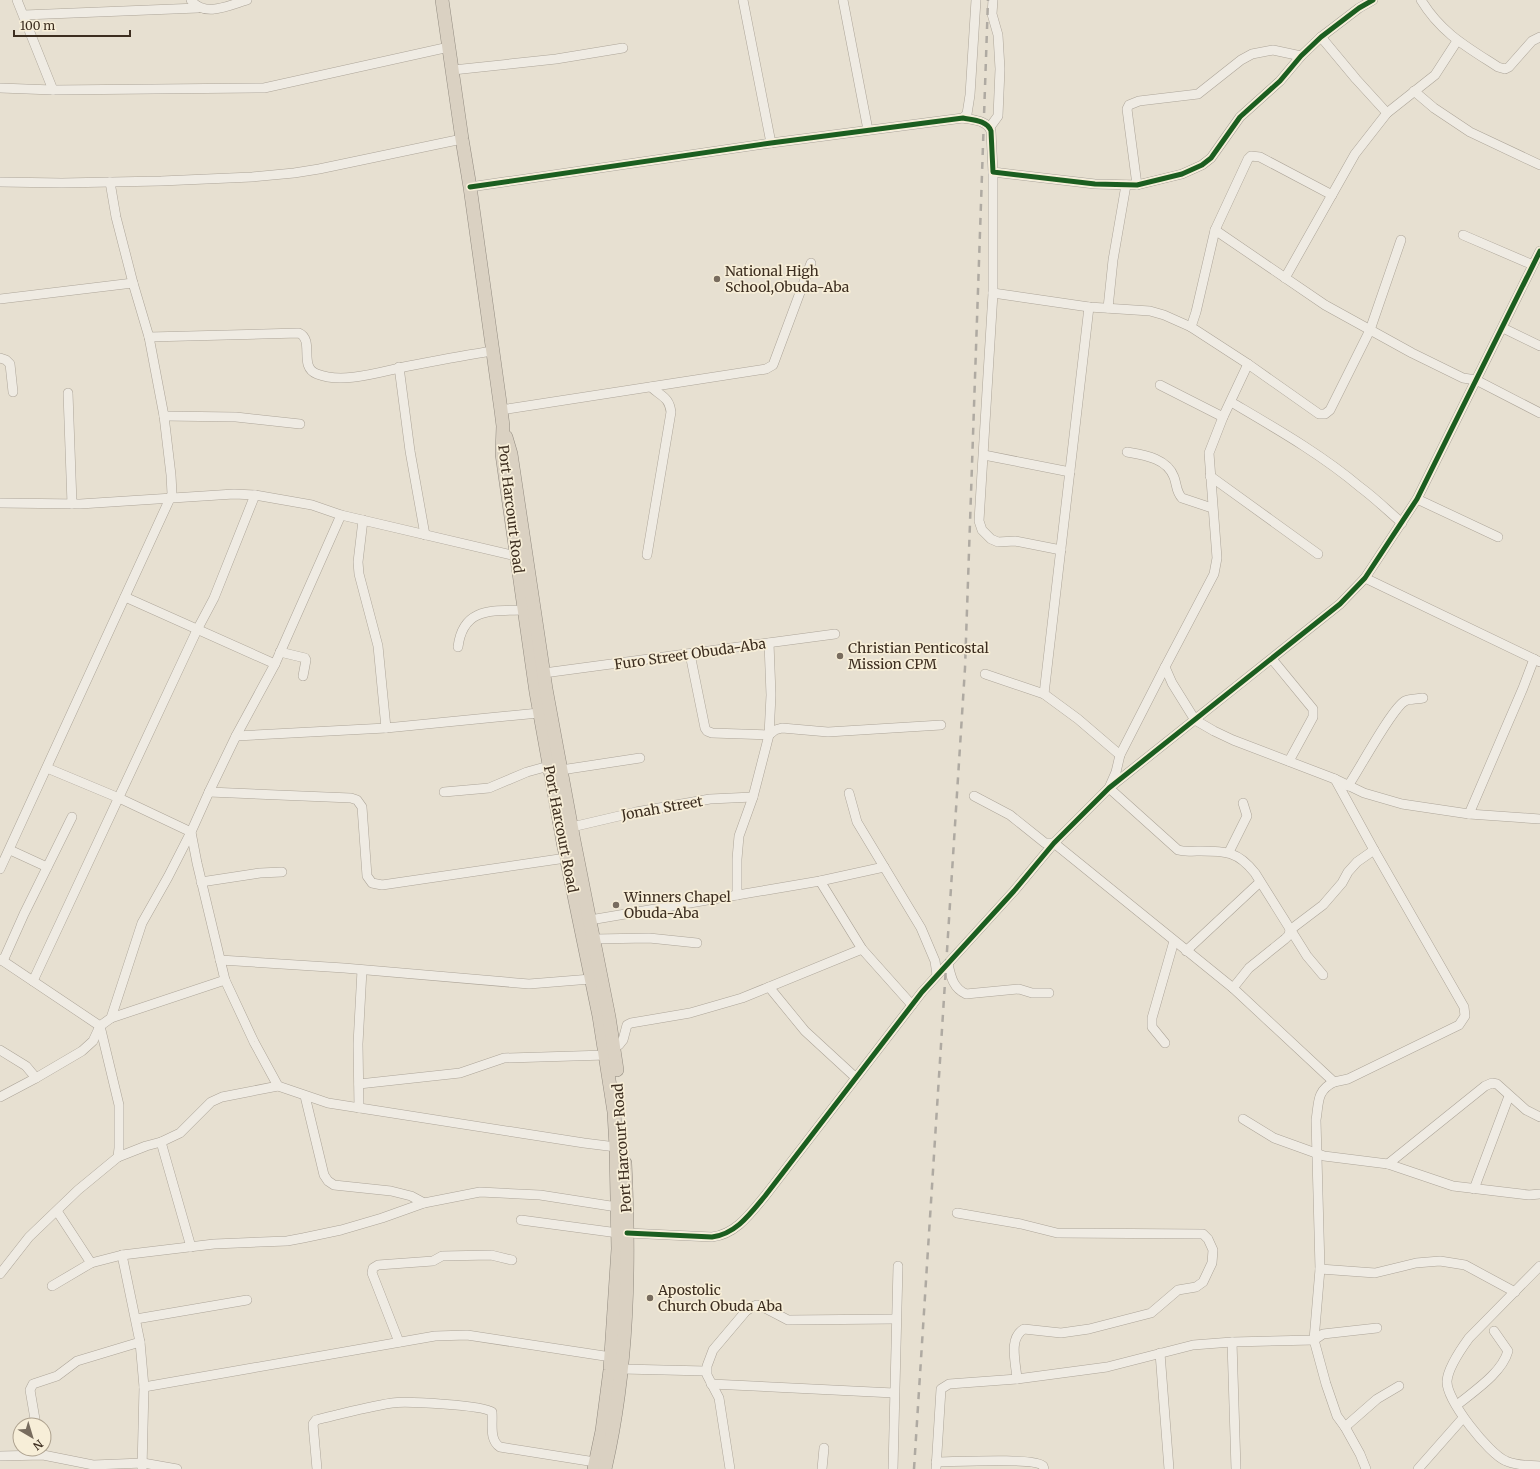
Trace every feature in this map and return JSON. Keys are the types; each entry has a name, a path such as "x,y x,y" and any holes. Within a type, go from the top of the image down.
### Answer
{"highway":[{"path":"442,0 470,187 503,426"},
{"name":"Port Harcourt Road","path":"503,426 502,454 539,713 572,827 609,1017 616,1147 622,1180 617,1207 623,1233 611,1357 598,1467"},
{"name":"Port Harcourt Road","path":"503,426 511,454 544,673 566,858 591,979 610,1051 623,1112 622,1180 625,1310 622,1369 615,1418 598,1467"}],"street":[{"path":"17,0 24,14 53,90"},
{"path":"191,0 198,8"},
{"path":"24,14 205,9 220,8 247,0"},
{"path":"743,0 771,143"},
{"path":"843,0 868,130"},
{"path":"963,118 967,114 970,95 976,0"},
{"path":"990,127 998,116 1000,69 998,34 992,14 993,0"},
{"path":"1421,0 1429,14 1457,41 1498,67 1505,69 1509,67 1532,41 1540,37"},
{"path":"993,172 1095,184 1137,185 1182,174 1202,165 1211,158 1221,146 1240,117 1280,81 1301,56 1321,37 1368,1"},
{"path":"1321,37 1356,80 1387,113"},
{"path":"1285,278 1355,154 1387,113 1435,75 1457,41"},
{"path":"0,88 53,90 264,88 387,62 449,46"},
{"path":"453,70 556,59 623,48"},
{"path":"1137,185 1127,109 1129,105 1139,101 1198,94 1241,60 1252,54 1273,50 1301,56"},
{"path":"1414,91 1434,108 1470,132 1540,165"},
{"path":"470,187 771,143 963,118 988,124 991,131 993,172 993,293 979,521 982,530 991,539 998,542 1015,541 1061,550"},
{"path":"0,182 62,183 252,177 294,173 462,139"},
{"path":"1191,328 1215,230 1248,159 1251,156 1260,157 1332,195"},
{"path":"0,870 171,498 173,489 164,416 149,337 116,218 110,182"},
{"path":"1108,308 1126,185"},
{"path":"1215,230 1325,305 1462,378 1476,380 1540,413"},
{"path":"1463,234 1533,265"},
{"path":"993,293 1089,308 1108,308 1150,312 1164,315 1191,328 1248,364 1319,414 1325,414 1330,410 1370,330 1401,240"},
{"path":"521,1220 623,1233 712,1237 721,1236 740,1225 765,1196 912,1005 937,975 1014,891 1054,843 1109,788 1340,604 1364,578 1417,499 1540,251"},
{"path":"501,410 766,369 774,365 811,263"},
{"path":"0,299 133,283"},
{"path":"1044,694 1089,308"},
{"path":"1503,328 1540,346"},
{"path":"149,337 299,332 305,339 308,364 311,371 317,374 338,378 363,376 492,350"},
{"path":"0,358 6,360 10,364 13,392"},
{"path":"1109,788 1116,772 1120,755 1214,574 1217,558 1209,453 1223,417 1248,364"},
{"path":"399,368 410,451 425,535"},
{"path":"1160,385 1223,417"},
{"path":"647,555 671,412 670,404 667,398 650,387"},
{"path":"68,393 72,504"},
{"path":"1230,402 1332,466 1360,487 1402,523"},
{"path":"164,416 236,417 300,424"},
{"path":"1127,452 1151,457 1166,466 1174,477 1179,494 1182,498 1212,508"},
{"path":"984,455 1070,472"},
{"path":"1210,476 1318,554"},
{"path":"0,503 72,504 234,494 254,495 312,505 341,515 516,556"},
{"path":"33,981 197,630 214,598 254,495"},
{"path":"1417,499 1498,537"},
{"path":"111,1018 142,923 192,832 209,792 236,736 275,664 341,515"},
{"path":"363,520 358,562 359,574 378,646 386,728"},
{"path":"1364,578 1537,660 1523,688 1469,814"},
{"path":"125,597 275,664"},
{"path":"458,647 459,638 463,629 470,620 479,613 488,611 524,610"},
{"name":"Furo Street Obuda-Aba","path":"544,673 835,634"},
{"path":"737,895 737,848 739,836 753,797 769,735 771,695 769,643"},
{"path":"280,652 305,658 306,660 303,676"},
{"path":"690,654 703,723 707,731 769,735 774,730 782,728 828,732 941,724"},
{"path":"1272,659 1313,709 1313,717 1289,761"},
{"path":"1165,667 1172,683 1195,720 1233,740 1335,779 1364,793 1402,804 1469,814 1540,819"},
{"path":"985,674 1004,679 1044,694 1078,719 1120,755"},
{"path":"1348,786 1385,725 1402,704 1405,701 1423,698"},
{"path":"236,736 386,728 539,713"},
{"path":"444,792 489,788 527,772 640,758"},
{"path":"47,768 119,798 192,832"},
{"path":"1335,779 1464,1007 1465,1016 1458,1025 1419,1045 1348,1079 1334,1082 1323,1089 1320,1096 1316,1120 1320,1270 1314,1340 1326,1384 1337,1416 1346,1427 1366,1469"},
{"path":"1109,788 1178,850 1187,852 1229,852 1248,863 1307,956 1323,975"},
{"path":"209,792 351,798 357,800 362,807 367,876 372,883 382,885 566,858"},
{"path":"849,793 857,822 921,928 935,961 937,975"},
{"path":"974,796 1010,815 1045,843 1054,843 1233,988 1334,1082"},
{"name":"Jonah Street","path":"572,827 636,812 710,799 753,797"},
{"path":"1229,852 1247,816 1243,803"},
{"path":"72,817 2,960 100,1026 119,1105 118,1157"},
{"path":"192,832 201,882 224,980 254,1042 278,1086"},
{"path":"10,850 47,866"},
{"path":"1233,988 1249,968 1289,935 1290,930 1323,906 1357,862 1374,850"},
{"path":"590,920 820,881 884,867"},
{"path":"201,882 260,873 282,872"},
{"path":"820,881 862,949 912,1005"},
{"path":"1186,951 1260,882"},
{"path":"594,939 649,938 697,943"},
{"path":"1166,1043 1152,1027 1152,1018 1174,941"},
{"path":"359,1084 460,1072 504,1058 610,1051 619,1045 623,1040 627,1025 630,1023 690,1013 742,998 862,949"},
{"path":"220,960 529,984 591,979"},
{"path":"948,964 952,979 957,988 966,994 1019,989 1032,994 1049,993"},
{"path":"359,1108 358,1044 362,970"},
{"path":"0,1097 82,1051 93,1040 100,1026 111,1018 224,980"},
{"path":"769,987 805,1031 855,1078"},
{"path":"0,1050 26,1066 36,1078"},
{"path":"1388,1164 1485,1086 1492,1083 1497,1084 1526,1110 1540,1117"},
{"path":"0,1274 29,1237 78,1190 118,1157 139,1148 161,1142 180,1133 216,1099 278,1086 328,1103 616,1147"},
{"path":"305,1096 324,1174 328,1182 334,1185 391,1191 411,1196 424,1203"},
{"path":"1474,1189 1510,1096"},
{"path":"1243,1119 1274,1138 1324,1156 1388,1164 1452,1186 1529,1196 1540,1194"},
{"path":"161,1142 191,1247"},
{"path":"52,1286 91,1262 122,1255 214,1244 287,1241 341,1230 382,1218 424,1203 480,1192 540,1195 617,1207"},
{"path":"57,1211 91,1262"},
{"path":"957,1214 1021,1224 1056,1233 1203,1234 1208,1239 1213,1250 1212,1263 1203,1282 1196,1287 1178,1290 1151,1313 1089,1329 1061,1333 1024,1329 1019,1332 1014,1345 1017,1379"},
{"path":"399,1342 372,1273 373,1268 378,1265 433,1261 442,1256 491,1254 512,1260"},
{"path":"122,1255 140,1342 144,1387 143,1466"},
{"path":"1320,1270 1375,1273 1416,1263 1440,1261 1465,1264 1515,1292"},
{"path":"893,1469 898,1266"},
{"path":"1540,1266 1469,1338 1460,1350 1448,1374 1447,1382 1448,1391 1463,1418 1496,1455 1505,1461 1517,1465 1540,1466"},
{"path":"136,1320 247,1300"},
{"path":"730,1469 718,1398 706,1371 706,1366 713,1350 746,1311 757,1306 765,1308 788,1320 896,1319"},
{"path":"1044,1469 1040,1463 1025,1461 936,1466 941,1389 949,1384 1017,1379 1107,1367 1193,1345 1232,1342 1314,1340 1323,1334 1377,1328"},
{"path":"1457,1405 1501,1367 1506,1359 1508,1351 1494,1331"},
{"path":"144,1387 435,1336 467,1335 611,1357"},
{"path":"35,1417 30,1390 33,1384 57,1376 77,1361 140,1342"},
{"path":"1232,1342 1236,1469"},
{"path":"1160,1353 1169,1469"},
{"path":"622,1369 706,1371"},
{"path":"711,1384 894,1393"},
{"path":"1346,1427 1377,1399 1399,1386"},
{"path":"318,1469 313,1424 316,1420 393,1403 462,1405 488,1409 492,1412 493,1440 495,1444 500,1447 598,1467"},
{"path":"1418,1469 1463,1418"},
{"path":"822,1469 824,1448"},
{"path":"52,1454 93,1464 177,1469"},
{"path":"0,1456 12,1455"}],"railway":[{"path":"914,1469 965,668 988,0"}],"cycle path":[{"path":"470,187 771,143 963,118 979,121 989,127 991,131 993,172 1095,184 1137,185 1182,174 1202,165 1211,158 1240,117 1280,81 1301,56 1321,37 1359,8 1373,0"},
{"path":"627,1233 712,1237 728,1232 742,1222 765,1196 922,992 1014,891 1054,843 1109,788 1340,604 1365,578 1417,499 1540,251"}],"place":[{"name":"National High School,Obuda-Aba","path":"717,279"},
{"name":"Christian Penticostal Mission CPM","path":"840,656"},
{"name":"Winners Chapel Obuda-Aba","path":"616,905"},
{"name":"Apostolic Church Obuda Aba","path":"650,1298"}]}
